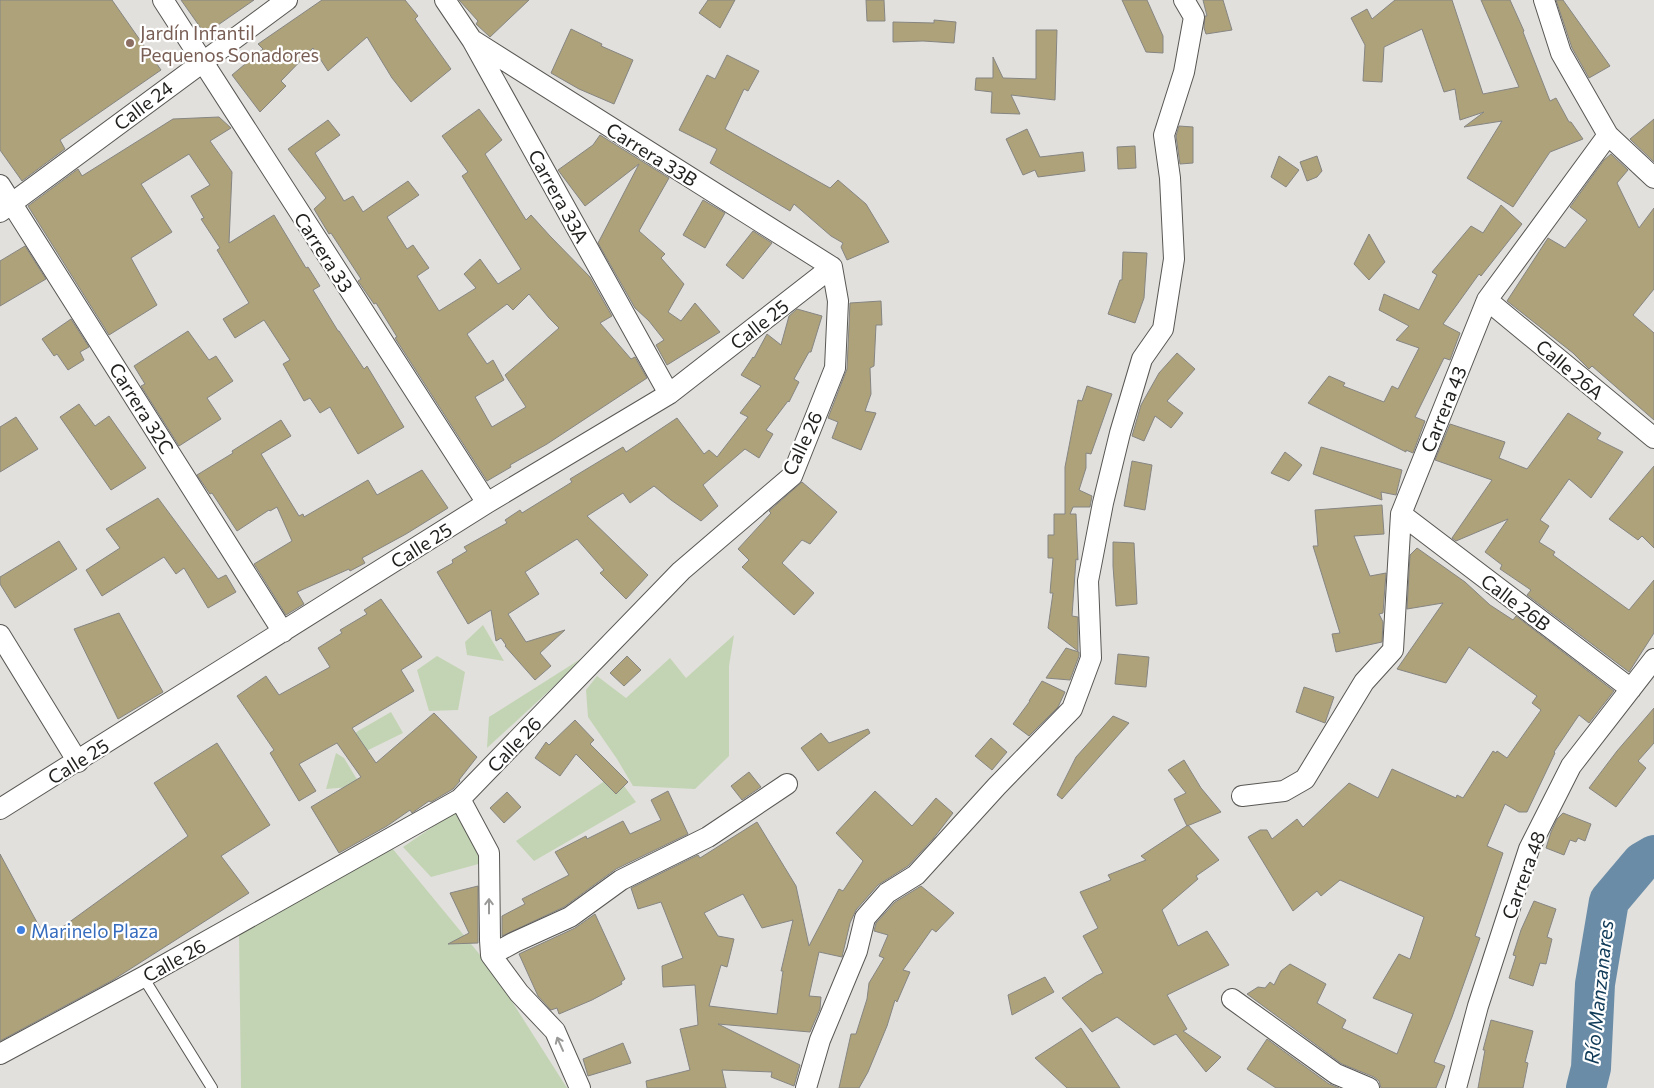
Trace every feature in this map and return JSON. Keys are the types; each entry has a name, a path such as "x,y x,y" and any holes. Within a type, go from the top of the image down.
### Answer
{"street":[{"name":"Carrera 33","path":"163,0 487,503"},
{"name":"Calle 24","path":"6,207 287,0"},
{"name":"Carrera 33A","path":"445,0 472,40 669,394"},
{"path":"806,1088 820,1040 857,951 866,918 887,893 916,875 997,786 1072,709 1091,658 1088,582 1104,503 1120,433 1142,359 1163,329 1174,259 1170,178 1164,135 1184,72 1194,17 1184,0"},
{"path":"1544,0 1561,53 1608,135 1654,178"},
{"name":"Carrera 33B","path":"472,40 832,267"},
{"name":"Carrera 43","path":"1242,796 1284,791 1305,779 1364,682 1393,650 1401,514 1487,300 1608,135"},
{"name":"Carrera 32C","path":"0,185 6,207 283,632"},
{"name":"Calle 25","path":"0,810 487,503 669,394 832,267"},
{"name":"Calle 26","path":"0,1054 143,977 460,799 681,571 792,476 835,368 838,301 832,267"},
{"name":"Calle 26A","path":"1487,300 1654,438"},
{"name":"Calle 26B","path":"1401,514 1631,689"},
{"path":"0,635 78,762"},
{"name":"Carrera 48","path":"1456,1088 1478,1006 1529,849 1572,766 1654,659"},
{"path":"492,955 515,942 570,917 621,880 708,838 787,784"},
{"path":"460,799 489,854 490,940 492,955 519,993 555,1031 580,1088"},
{"path":"1232,999 1340,1082 1369,1088"}],"lane":[{"path":"143,977 212,1088"}],"green space":[{"path":"483,625 504,661 467,655 465,642"},
{"path":"734,635 729,666 729,756 695,789 633,786 588,717 586,690 597,676 626,698 670,658 686,678"},
{"path":"590,653 487,748 489,717"},
{"path":"437,656 465,672 458,710 429,711 417,670"},
{"path":"391,712 403,733 356,756 344,743 358,731"},
{"path":"336,753 344,758 361,786 326,789"},
{"path":"615,774 636,802 534,861 516,841"},
{"path":"456,811 482,863 431,877 403,847"},
{"path":"392,848 490,967 567,1088 241,1088 239,932"}],"building":[{"path":"0,0 112,0 161,70 60,140 65,149 22,181 0,150"},
{"path":"181,0 254,0 205,34"},
{"path":"322,0 405,0 418,16 415,19 451,69 411,102 392,78 367,37 328,71 313,48 281,81 286,86 260,112 232,75 263,49 258,44"},
{"path":"459,0 529,0 490,37 476,24 478,21"},
{"path":"708,0 735,0 720,28 699,13"},
{"path":"866,0 884,0 885,21 867,21"},
{"path":"1122,0 1147,0 1163,36 1163,53 1146,52"},
{"path":"1203,0 1223,0 1232,30 1206,34 1204,28 1205,16 1207,16"},
{"path":"1395,0 1452,0 1483,94 1519,87 1481,0 1510,0 1524,31 1550,101 1556,98 1569,122 1571,122 1583,139 1550,152 1513,207 1467,178 1502,121 1464,127 1484,112 1460,120 1455,89 1444,92 1422,29 1384,47 1382,82 1363,81 1365,45 1351,18 1367,9 1372,19"},
{"path":"1556,0 1563,0 1610,66 1589,78 1572,48"},
{"path":"934,20 956,22 954,43 893,42 893,22 934,23"},
{"path":"571,29 602,44 601,46 633,60 614,104 579,89 551,73"},
{"path":"1036,30 1057,30 1055,100 1011,95 1020,114 991,113 992,92 975,90 976,78 993,78 993,57 1003,78 1036,79"},
{"path":"727,55 759,71 748,91 744,89 725,129 830,188 838,180 866,204 889,242 847,260 841,247 843,243 831,236 794,204 790,211 710,163 717,149 679,130 707,75 715,79"},
{"path":"479,109 502,140 485,154 526,220 531,215 590,277 612,316 600,323 631,359 635,357 647,378 487,481 395,338 397,337 376,303 374,304 358,281 361,279 314,209 326,198 288,149 328,120 340,135 315,153 344,201 353,196 363,212 408,181 419,195 387,217 407,249 413,245 429,268 417,276 439,311 476,288 464,274 480,259 498,284 521,269 462,176 468,172 442,136","holes":["529,294 559,328 505,375 526,407 492,427 475,397 504,380 493,360 487,364 467,334 507,304 513,310"]},
{"path":"219,117 231,128 210,141 232,172 229,243 274,215 306,268 308,267 320,286 313,290 338,331 364,369 367,366 404,427 358,454 330,407 320,413 310,398 304,401 283,364 290,360 264,320 235,338 223,319 249,303 217,250 220,248 201,219 204,218 191,196 210,185 189,154 141,184 172,232 131,258 157,305 109,335 28,206 78,169 82,176 173,119"},
{"path":"1654,119 1654,162 1630,139"},
{"path":"1179,126 1193,127 1193,163 1180,164 1176,136"},
{"path":"1027,129 1040,157 1083,152 1085,171 1038,177 1035,170 1023,175 1006,139"},
{"path":"600,135 669,178 639,231 665,254 661,258 684,284 668,312 681,321 695,303 720,332 667,365 656,345 664,340 649,321 635,308 598,243 639,164 585,206 558,170 593,145"},
{"path":"1135,146 1136,168 1118,169 1117,147"},
{"path":"1611,154 1628,170 1617,183 1639,228 1654,208 1654,289 1633,315 1654,333 1654,420 1592,366 1589,369 1573,353 1507,301 1548,238 1565,248 1587,220 1570,207 1604,160"},
{"path":"1279,156 1299,170 1286,187 1271,177"},
{"path":"1317,156 1322,171 1317,177 1307,181 1300,162"},
{"path":"703,200 725,213 705,248 683,235"},
{"path":"1501,205 1522,224 1481,276 1479,274 1443,324 1460,333 1450,360 1444,358 1415,417 1425,421 1413,453 1406,450 1406,452 1308,403 1329,376 1345,383 1343,386 1384,402 1392,386 1398,389 1419,348 1396,340 1409,326 1379,310 1384,294 1419,310 1437,275 1432,272 1471,226 1483,233"},
{"path":"753,231 772,243 743,279 726,265"},
{"path":"1369,234 1385,262 1369,280 1354,264"},
{"path":"25,246 46,279 0,306 0,261"},
{"path":"1123,252 1147,253 1144,298 1135,323 1108,314 1120,280 1122,280"},
{"path":"881,301 882,325 876,325 874,366 870,368 871,394 865,411 876,413 861,450 832,438 838,422 828,418 847,369 850,303"},
{"path":"797,309 822,316 811,352 809,352 794,379 799,382 789,402 766,430 773,434 759,458 745,449 703,485 718,506 701,521 654,486 630,503 623,493 587,516 648,575 626,599 600,573 604,570 577,539 525,572 539,594 508,614 526,642 565,630 540,653 551,666 535,680 505,646 501,638 496,641 491,610 468,624 437,572 453,563 452,560 467,551 464,547 507,523 505,520 520,510 522,513 572,482 570,479 623,447 626,452 677,418 704,454 709,450 717,457 748,417 740,413 761,386 741,375 754,358 767,334 781,345 789,316"},
{"path":"71,319 89,347 80,352 84,360 68,370 57,354 54,356 42,339"},
{"path":"188,331 209,360 216,356 233,381 207,398 221,419 179,446 141,386 145,384 134,366"},
{"path":"1177,353 1195,369 1167,401 1183,413 1171,428 1155,416 1144,441 1132,436 1141,405 1159,373"},
{"path":"1087,386 1112,394 1091,454 1086,453 1086,468 1079,490 1092,496 1090,507 1073,507 1070,514 1076,514 1078,560 1076,559 1072,616 1078,617 1078,651 1048,628 1053,593 1050,593 1053,558 1048,558 1048,535 1054,535 1054,514 1065,514 1065,467 1078,400 1082,401"},
{"path":"79,404 95,426 109,416 146,468 111,490 60,417"},
{"path":"1568,413 1601,433 1597,439 1623,452 1591,498 1569,479 1540,520 1549,526 1539,542 1555,552 1553,555 1629,610 1654,580 1654,633 1629,672 1527,595 1531,590 1500,569 1502,565 1485,552 1508,519 1456,541 1452,538 1492,480 1435,460 1450,424 1505,442 1499,458 1527,469"},
{"path":"16,417 38,449 0,472 0,427"},
{"path":"281,420 291,436 261,454 299,516 303,514 304,517 368,480 377,495 422,470 448,508 362,558 365,563 297,592 304,604 286,615 254,564 292,541 277,507 269,510 237,531 212,493 210,494 197,475"},
{"path":"1321,447 1402,470 1396,495 1381,492 1382,500 1313,474"},
{"path":"1285,452 1302,465 1289,481 1271,473"},
{"path":"1132,461 1152,465 1145,510 1124,506"},
{"path":"1654,466 1654,548 1642,536 1638,540 1609,519"},
{"path":"802,482 837,512 810,544 802,540 782,563 814,593 794,615 742,567 749,560 738,549 771,513 769,511"},
{"path":"158,498 218,579 226,575 236,592 208,608 184,568 176,574 164,557 102,596 86,570 120,548 106,529"},
{"path":"1382,505 1384,534 1354,536 1370,576 1386,573 1383,613 1379,614 1383,622 1382,642 1336,652 1332,634 1340,633 1313,546 1318,546 1315,510"},
{"path":"59,541 77,569 15,608 0,584 0,577"},
{"path":"1113,542 1134,543 1137,604 1116,606"},
{"path":"1417,548 1465,582 1490,605 1513,620 1516,616 1614,691 1589,723 1579,715 1554,752 1527,812 1519,812 1505,804 1487,846 1503,853 1475,936 1480,938 1434,1062 1445,1066 1436,1088 1381,1088 1379,1081 1374,1077 1342,1064 1247,994 1258,987 1265,988 1270,982 1274,985 1281,971 1290,964 1326,984 1317,1003 1346,1020 1342,1028 1397,1054 1413,1014 1373,998 1399,954 1410,959 1424,917 1340,880 1321,896 1317,891 1293,911 1248,837 1260,830 1267,830 1272,839 1297,819 1303,827 1349,783 1378,798 1392,769 1456,798 1457,795 1463,798 1493,751 1496,753 1497,751 1507,758 1541,710 1532,703 1537,696 1469,647 1446,683 1397,669 1443,603 1407,609 1410,555"},
{"path":"381,599 422,657 401,670 414,691 352,728 376,763 434,713 477,757 453,789 431,802 429,801 412,813 410,810 387,826 339,853 311,807 361,777 337,743 299,764 316,791 299,801 270,753 274,750 237,696 266,676 279,695 330,667 318,648 342,633 340,630 367,614 364,610"},
{"path":"119,613 163,692 118,719 74,629"},
{"path":"1066,648 1079,652 1070,680 1046,678"},
{"path":"1118,654 1149,657 1146,687 1115,684"},
{"path":"627,656 641,670 624,686 610,673"},
{"path":"1042,681 1065,692 1058,707 1029,736 1013,724"},
{"path":"1304,687 1334,697 1325,723 1296,712"},
{"path":"1654,708 1654,743 1638,761 1646,768 1616,807 1589,788 1617,751"},
{"path":"1113,716 1129,723 1062,799 1057,795 1076,757"},
{"path":"575,720 594,740 590,744 628,782 616,794 576,754 560,776 535,758 546,742 549,745"},
{"path":"868,729 870,733 818,771 801,748 821,733 829,743"},
{"path":"991,738 1007,752 992,770 975,756"},
{"path":"217,743 270,825 221,856 249,893 113,980 0,1041 0,854 46,939 188,836 154,783"},
{"path":"1184,760 1201,788 1221,812 1187,826 1174,799 1186,793 1168,770"},
{"path":"749,772 761,787 742,800 731,786"},
{"path":"668,791 688,834 616,869 564,907 502,936 502,916 525,904 522,899 569,875 555,852 586,836 587,839 623,821 630,834 661,820 651,800"},
{"path":"875,791 912,826 936,798 953,813 933,839 908,866 878,885 856,910 850,923 842,957 819,952 809,996 821,997 820,1009 810,1032 718,1024 800,1065 794,1086 771,1077 772,1072 722,1070 726,1088 647,1088 646,1081 690,1070 680,1029 698,1025 695,985 663,987 662,966 683,958 661,902 638,909 631,888 698,855 700,858 757,822 796,886 809,946 839,889 843,891 863,861 836,833","holes":["743,894 762,928 793,920 781,971 783,971 777,1014 709,1006 721,965 727,967 734,939 718,936 704,913"]},
{"path":"507,792 521,807 504,823 490,808"},
{"path":"1563,813 1591,824 1585,841 1578,838 1576,842 1570,840 1564,855 1546,848 1557,819"},
{"path":"1188,825 1219,860 1196,876 1198,879 1162,910 1178,946 1207,931 1229,965 1167,995 1187,1029 1183,1031 1221,1057 1206,1072 1176,1034 1154,1045 1117,1017 1092,1032 1062,998 1103,973 1083,936 1098,928 1080,892 1111,880 1108,875 1146,860 1141,856"},
{"path":"478,886 478,943 448,944 469,933 450,893"},
{"path":"921,886 954,913 936,932 932,929 903,970 910,972 897,1002 895,1000 887,1026 868,1072 859,1088 839,1088 851,1034 856,1034 867,999 869,983 884,958 879,956 888,935 874,931 876,923 895,902"},
{"path":"1534,901 1556,909 1547,937 1552,939 1546,964 1540,963 1533,986 1509,978 1516,956 1513,955 1521,930"},
{"path":"595,914 625,979 621,982 622,984 592,1000 559,1014 557,1008 551,1010 538,996 519,954 575,928"},
{"path":"1045,977 1054,992 1012,1015 1008,995"},
{"path":"1491,1020 1533,1031 1525,1062 1528,1063 1523,1088 1478,1088 1485,1050 1483,1050"},
{"path":"1081,1028 1120,1088 1067,1088 1035,1058"},
{"path":"1267,1039 1329,1084 1339,1088 1276,1088 1247,1069"},
{"path":"623,1043 631,1063 588,1076 583,1059"}],"waterway":[{"name":"Río Manzanares","path":"1586,1088 1591,1068 1595,984 1609,901 1642,862 1654,855"}],"place":[{"name":"Jardín Infantil Pequenos Sonadores","path":"130,43"},
{"name":"Marinelo Plaza","path":"21,930"}]}
